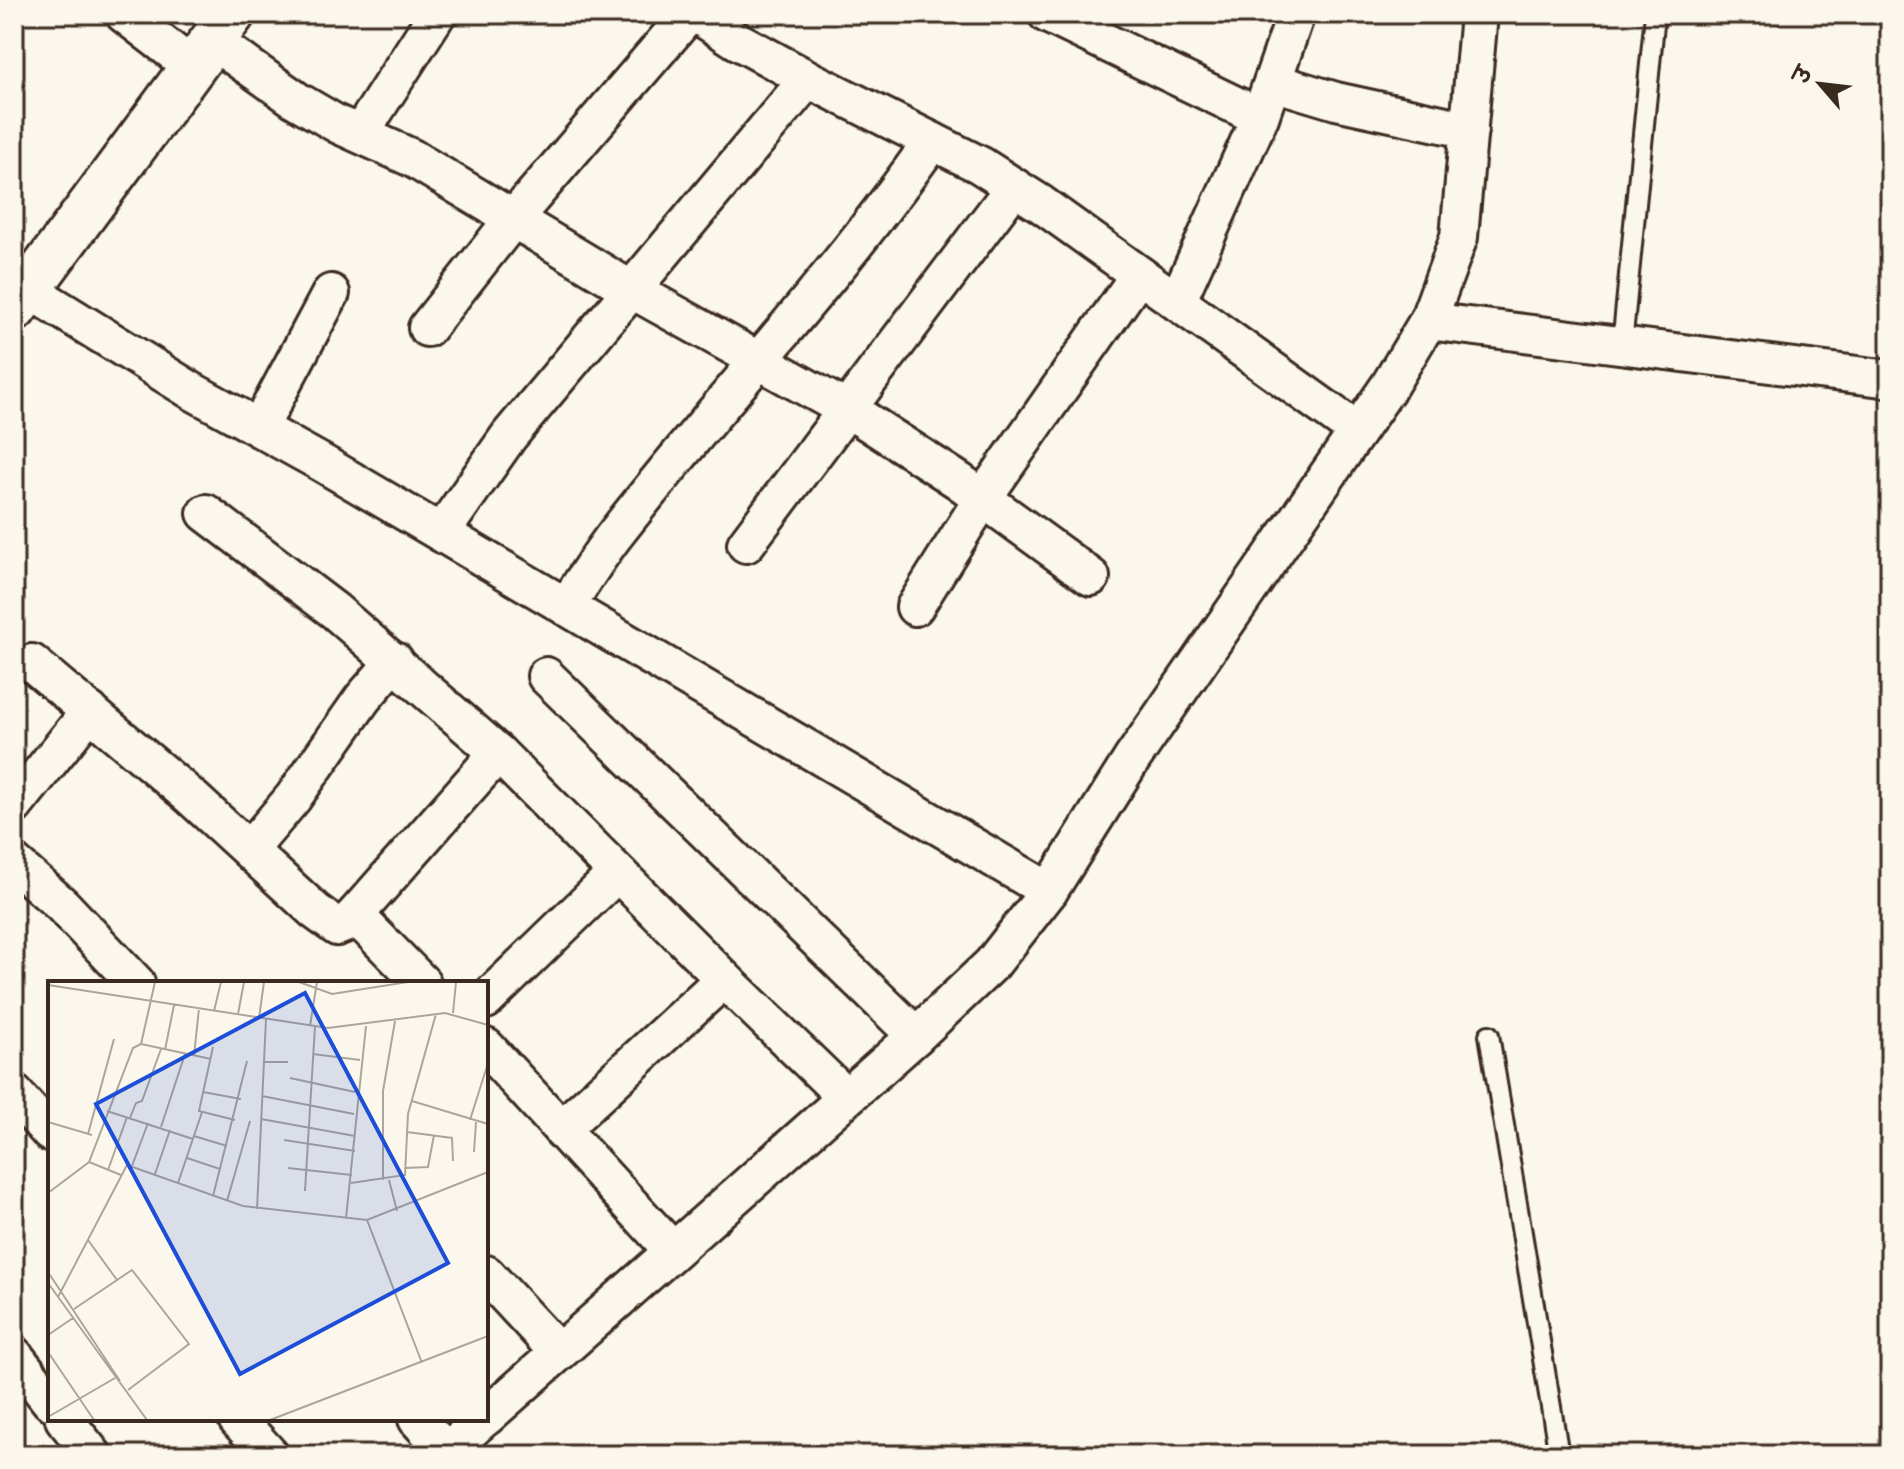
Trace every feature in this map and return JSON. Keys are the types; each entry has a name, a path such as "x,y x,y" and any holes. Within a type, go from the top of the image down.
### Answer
{"street":[{"path":"124,14 214,41 296,100 337,124 412,158 633,290 845,408 983,498 1091,577"},
{"path":"360,134 437,14"},
{"path":"427,328 513,219 689,14"},
{"path":"696,14 736,40 808,79 980,165 1357,431"},
{"path":"1047,14 1260,117"},
{"path":"1177,302 1260,117 1296,14"},
{"path":"488,1415 916,1036 992,964 1049,891 1132,759 1389,386 1428,321 1459,237 1479,14"},
{"path":"214,41 21,299 259,428 1049,891"},
{"path":"441,533 509,436 808,79"},
{"path":"1273,82 1336,101 1469,130"},
{"path":"566,607 612,538 888,204 932,141"},
{"path":"746,544 845,408 1014,187"},
{"path":"915,607 983,498 1139,275"},
{"path":"259,428 331,293"},
{"path":"1428,321 1890,379"},
{"path":"206,513 335,611 498,753 846,1097"},
{"path":"249,850 293,798 357,707 395,661"},
{"path":"32,663 337,927 355,915 498,753"},
{"path":"546,676 916,1036"},
{"path":"18,795 90,711"},
{"path":"14,863 62,905 134,981"},
{"path":"488,998 617,873"},
{"path":"355,915 420,981"},
{"path":"561,1129 724,979"},
{"path":"488,1049 672,1250"},
{"path":"14,1093 48,1131"},
{"path":"488,1276 558,1352"},
{"path":"14,1355 48,1398"},
{"path":"239,1421 270,1455"},
{"path":"419,1421 445,1454 482,1421"}],"lane":[{"path":"1622,345 1655,14"},
{"path":"1489,1035 1559,1455"}]}
